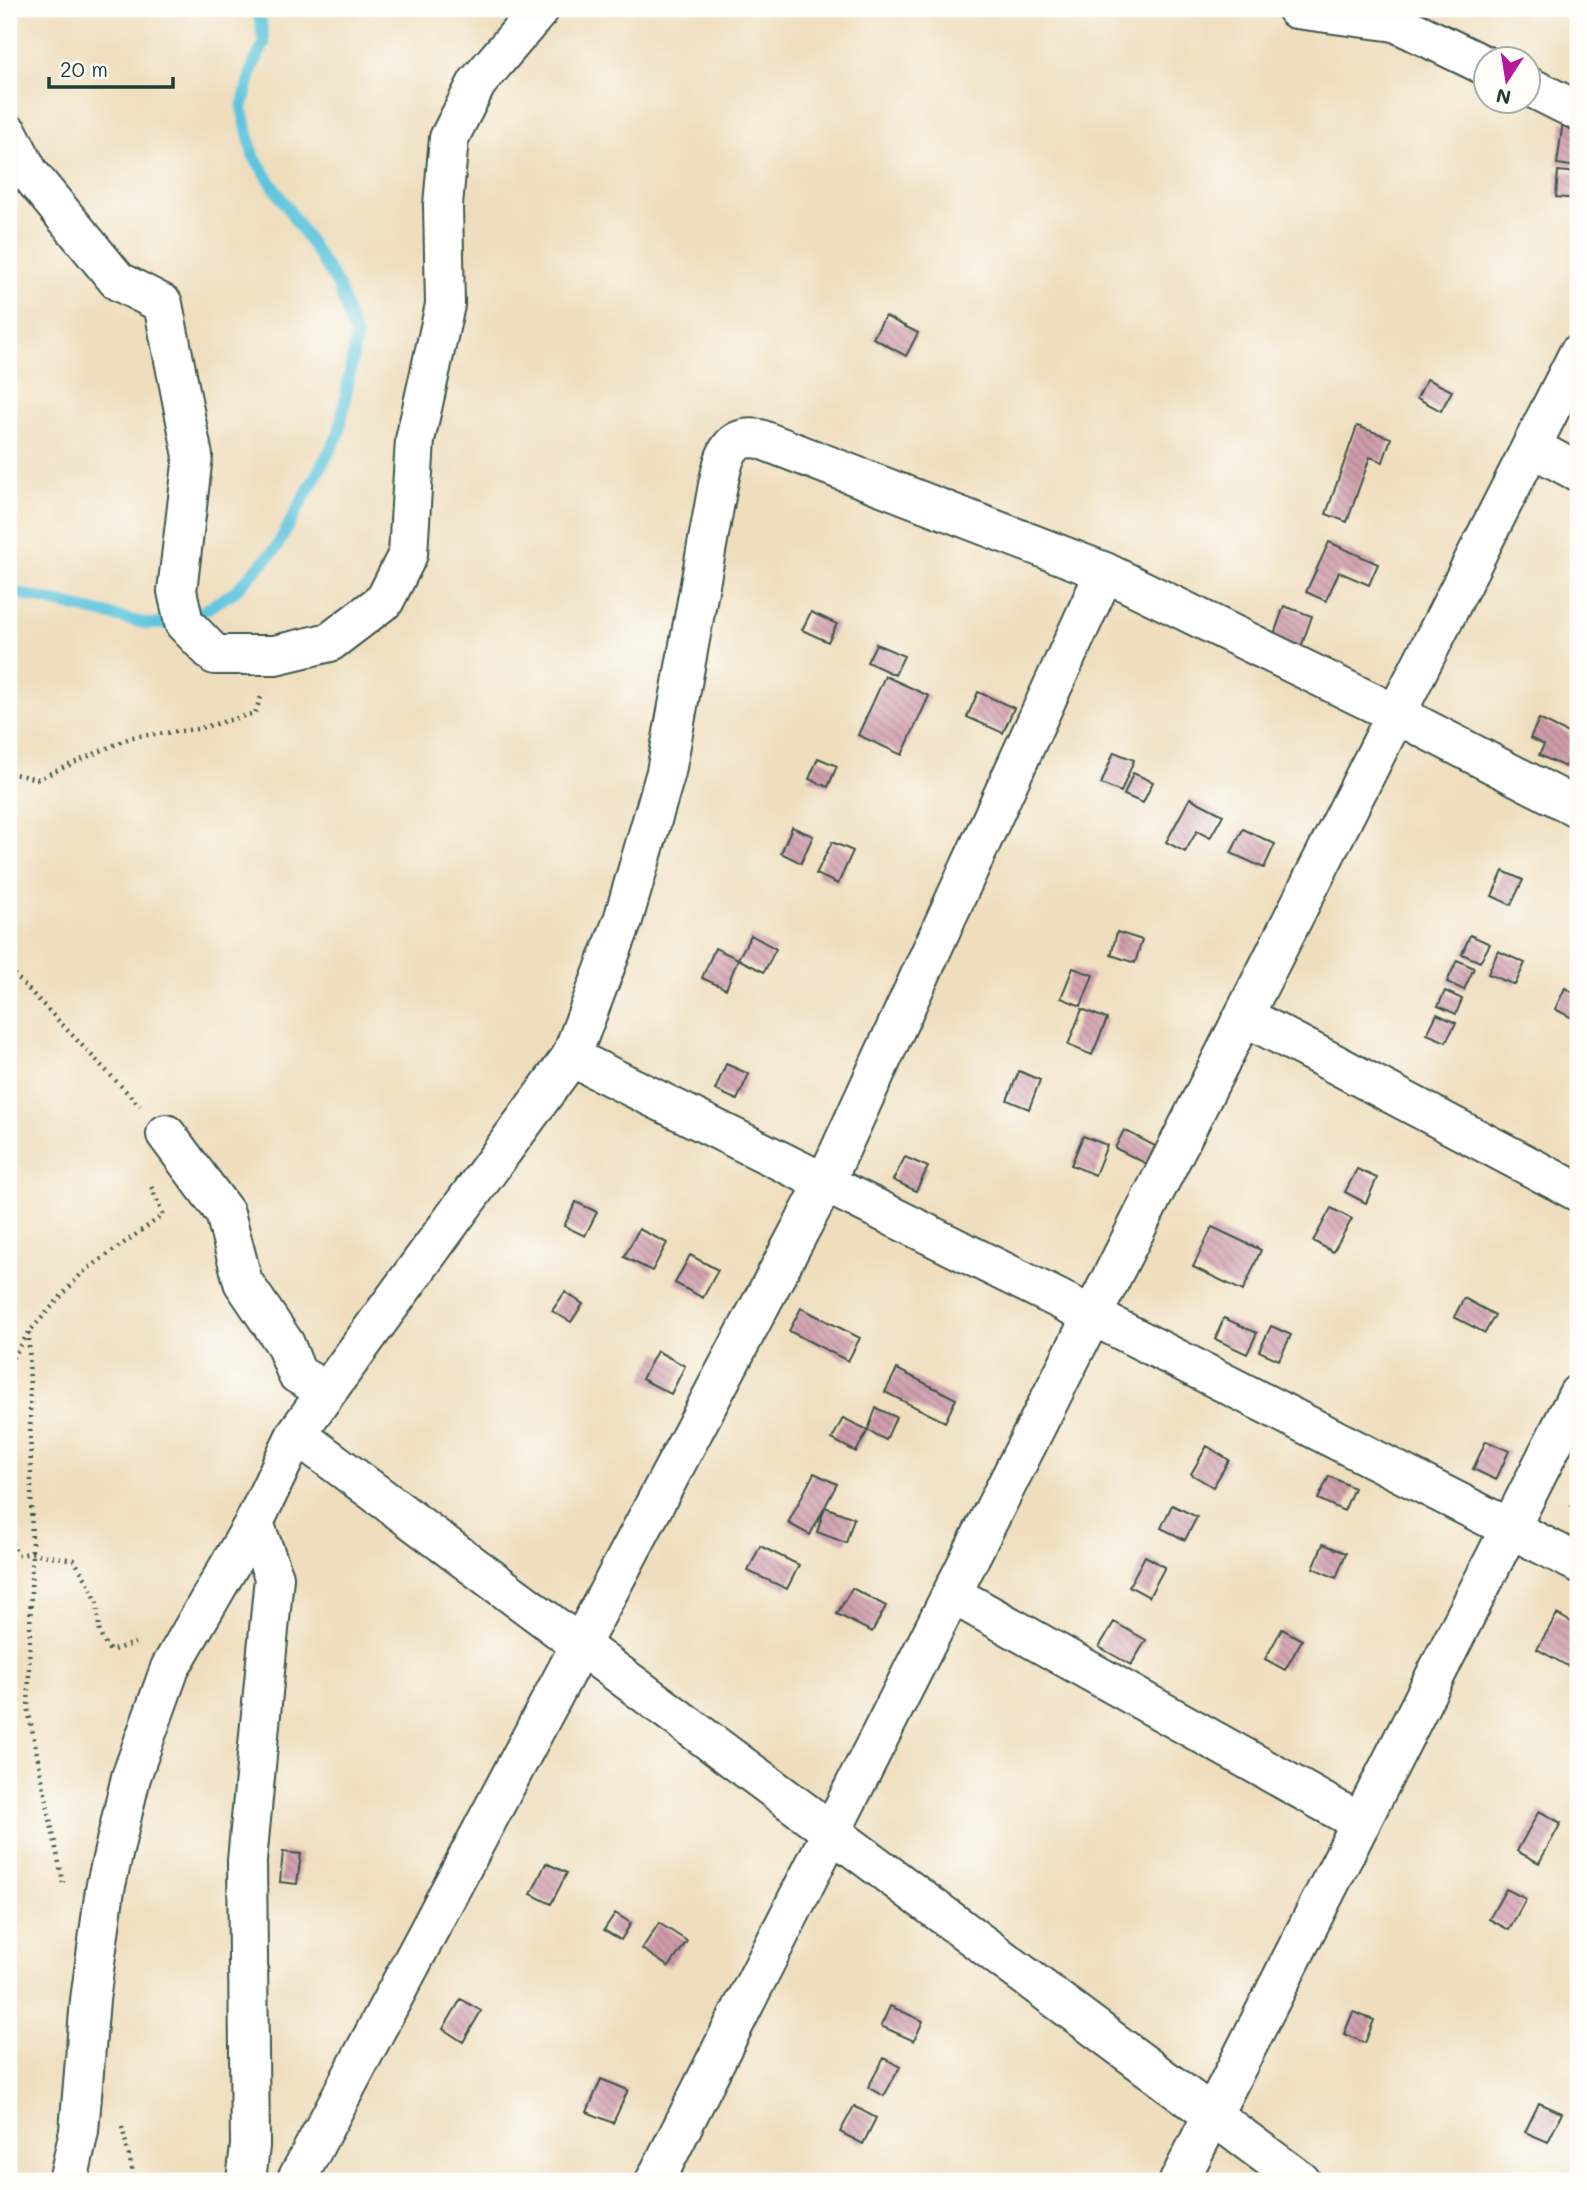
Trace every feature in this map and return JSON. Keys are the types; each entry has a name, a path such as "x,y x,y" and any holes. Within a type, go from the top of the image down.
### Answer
{"street":[{"path":"9,134 29,173 118,281 163,304 193,456 177,591 184,623 215,655 275,655 330,642 385,600 408,554 415,440 445,305 443,205 449,138 477,83 540,9"},
{"path":"1296,9 1400,15 1472,58"},
{"path":"1542,93 1578,111"},
{"path":"655,2181 1578,354"},
{"path":"68,2181 79,2131 90,2000 105,1889 131,1776 170,1668 254,1523 296,1434 571,1057 623,920 666,772 718,485 723,464 733,443 747,437 773,443 1105,572 1396,714 1578,808"},
{"path":"1531,447 1578,472"},
{"path":"296,2181 825,1183 1105,572"},
{"path":"1244,1016 1578,1192"},
{"path":"571,1057 1093,1316 1578,1563"},
{"path":"166,1134 225,1213 243,1282 285,1344 297,1374 327,1391"},
{"path":"1179,2181 1578,1394"},
{"path":"296,1434 1301,2181"},
{"path":"246,2181 250,2146 247,1860 274,1577 254,1523"},
{"path":"952,1594 1361,1823"}],"path":[{"path":"9,773 37,779 132,737 197,729 255,713 275,655"},
{"path":"9,969 166,1134 145,1171 163,1215 82,1273 29,1332 9,1364"},
{"path":"29,1332 32,1553 27,1709 65,1893"},
{"path":"9,1536 17,1555 32,1553 74,1560 93,1595 97,1606 97,1627 110,1651 137,1643 151,1647 159,1662 170,1668"},
{"path":"119,2114 135,2181"}],"building":[{"path":"1563,121 1578,123 1578,167 1557,164"},
{"path":"1558,171 1578,173 1578,199 1556,197"},
{"path":"885,316 918,333 906,356 873,338"},
{"path":"1427,379 1452,391 1441,411 1417,398"},
{"path":"1357,426 1391,438 1383,462 1370,457 1347,522 1326,514"},
{"path":"1329,542 1378,564 1369,585 1339,572 1326,601 1306,592"},
{"path":"1284,606 1312,616 1299,653 1271,643"},
{"path":"811,612 837,624 828,642 802,630"},
{"path":"876,644 904,656 895,675 867,662"},
{"path":"885,676 929,696 902,755 858,735"},
{"path":"978,692 1014,708 1003,733 967,717"},
{"path":"1539,719 1578,738 1565,767 1539,755 1544,745 1530,738"},
{"path":"1114,752 1134,760 1121,792 1101,784"},
{"path":"818,758 837,766 828,787 809,779"},
{"path":"1133,773 1153,782 1143,803 1124,795"},
{"path":"1190,798 1223,815 1210,838 1197,831 1185,852 1166,842"},
{"path":"792,827 813,836 801,863 781,853"},
{"path":"1243,829 1275,844 1264,868 1231,853"},
{"path":"832,842 853,851 838,884 816,874"},
{"path":"1503,871 1523,880 1511,905 1492,896"},
{"path":"1117,932 1142,940 1135,963 1111,955"},
{"path":"751,935 776,949 764,972 738,959"},
{"path":"1470,935 1490,944 1480,962 1462,954"},
{"path":"715,948 738,959 726,989 702,978"},
{"path":"1498,951 1525,963 1515,985 1488,974"},
{"path":"1457,960 1474,968 1464,990 1447,982"},
{"path":"1073,968 1093,975 1081,1006 1061,998"},
{"path":"1565,988 1578,995 1578,1021 1555,1009"},
{"path":"1445,991 1462,999 1456,1014 1438,1006"},
{"path":"1082,1009 1107,1019 1092,1055 1068,1045"},
{"path":"1437,1014 1456,1023 1446,1042 1427,1034"},
{"path":"726,1064 749,1074 737,1100 715,1090"},
{"path":"1019,1071 1040,1080 1029,1109 1007,1100"},
{"path":"1124,1130 1155,1146 1147,1164 1115,1148"},
{"path":"1083,1136 1107,1145 1095,1175 1071,1165"},
{"path":"905,1157 928,1167 916,1191 893,1180"},
{"path":"1357,1169 1377,1178 1366,1203 1345,1192"},
{"path":"576,1202 597,1212 585,1236 564,1226"},
{"path":"1331,1208 1352,1219 1333,1252 1313,1241"},
{"path":"1212,1227 1261,1250 1243,1291 1193,1267"},
{"path":"639,1229 667,1243 652,1271 624,1257"},
{"path":"690,1255 718,1270 703,1298 675,1283"},
{"path":"565,1292 583,1304 571,1322 552,1311"},
{"path":"1464,1298 1495,1315 1485,1333 1454,1317"},
{"path":"801,1308 860,1338 848,1361 789,1331"},
{"path":"1224,1318 1257,1333 1247,1354 1215,1339"},
{"path":"1271,1326 1291,1335 1279,1360 1259,1351"},
{"path":"657,1351 685,1366 671,1394 642,1379"},
{"path":"897,1369 956,1399 945,1422 885,1392"},
{"path":"876,1408 896,1417 886,1440 868,1430"},
{"path":"843,1418 868,1430 856,1452 832,1439"},
{"path":"1486,1441 1509,1451 1496,1480 1473,1469"},
{"path":"1207,1446 1229,1460 1213,1487 1191,1474"},
{"path":"814,1473 837,1484 810,1535 788,1523"},
{"path":"1329,1476 1354,1488 1344,1511 1318,1499"},
{"path":"1578,1493 1578,1510 1571,1506"},
{"path":"1172,1505 1197,1517 1185,1540 1161,1528"},
{"path":"825,1507 854,1518 846,1543 817,1532"},
{"path":"1323,1544 1346,1553 1336,1578 1313,1568"},
{"path":"760,1546 799,1565 787,1589 748,1571"},
{"path":"1145,1556 1165,1567 1149,1597 1129,1586"},
{"path":"852,1588 886,1606 872,1632 837,1614"},
{"path":"1557,1614 1578,1626 1578,1660 1573,1669 1537,1649"},
{"path":"1114,1622 1146,1640 1131,1665 1099,1647"},
{"path":"1282,1629 1302,1640 1285,1670 1265,1659"},
{"path":"1539,1811 1561,1823 1539,1863 1517,1851"},
{"path":"283,1852 301,1854 297,1884 280,1882"},
{"path":"546,1863 567,1873 551,1904 531,1894"},
{"path":"1506,1889 1526,1899 1509,1930 1489,1919"},
{"path":"615,1913 631,1923 621,1940 604,1930"},
{"path":"659,1923 687,1941 669,1967 642,1949"},
{"path":"461,1999 481,2011 463,2042 443,2029"},
{"path":"890,2006 923,2021 914,2041 881,2026"},
{"path":"1353,2012 1374,2020 1365,2043 1344,2034"},
{"path":"884,2058 900,2067 884,2096 868,2087"},
{"path":"601,2079 628,2090 613,2123 587,2112"},
{"path":"1539,2103 1562,2113 1548,2142 1525,2132"},
{"path":"854,2106 876,2118 863,2144 840,2132"}],"waterway":[{"path":"9,591 148,624 184,623 234,592 275,550 339,434 356,338 338,285 253,155 242,108 253,66 264,44 261,22 255,9"}]}
